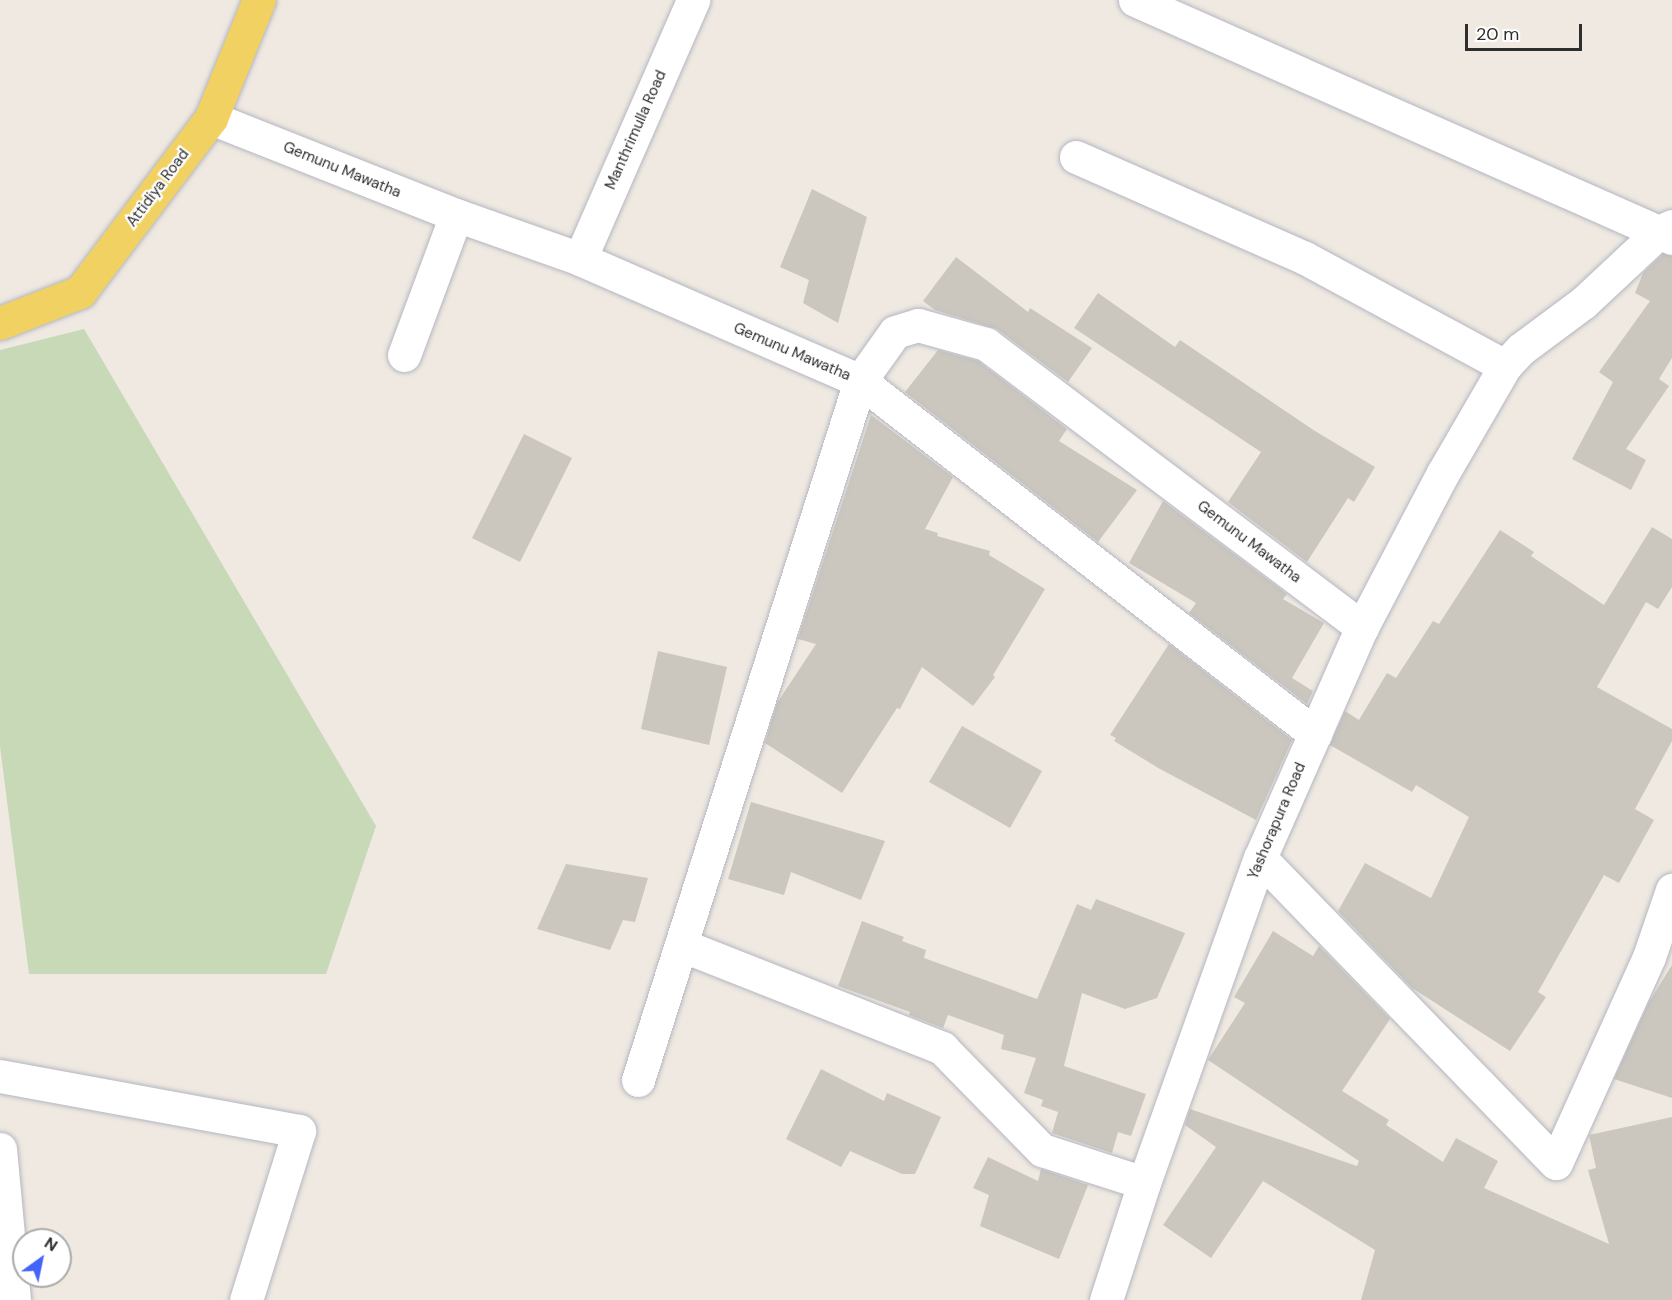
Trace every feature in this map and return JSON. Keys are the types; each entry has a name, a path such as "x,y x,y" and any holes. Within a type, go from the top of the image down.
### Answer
{"main road":[{"name":"Attidiya Road","path":"0,323 80,292 211,118 259,0"}],"street":[{"name":"Manthrimulla Road","path":"580,259 693,0"},
{"path":"1135,0 1668,232"},
{"name":"Gemunu Mawatha","path":"211,118 456,215 580,259 860,381 895,332 918,325 986,344 1362,627"},
{"path":"1076,157 1305,258 1505,366"},
{"path":"404,355 456,215"},
{"name":"Yashorapura Road","path":"1106,1300 1144,1183 1260,858 1362,627 1443,473 1505,366 1521,349 1583,303 1668,232"},
{"path":"638,1080 860,381 1315,734"},
{"path":"1260,858 1556,1163 1660,964 1672,890"},
{"path":"681,945 942,1048 1042,1149 1144,1183"},
{"path":"0,1076 299,1131 246,1300"},
{"path":"0,1149 14,1300"}],"green space":[{"path":"84,329 376,826 326,974 29,974 0,746 0,350"}],"building":[{"path":"812,189 867,217 838,323 803,303 809,280 780,267"},
{"path":"1663,254 1672,256 1672,358 1659,379 1669,386 1626,449 1646,460 1631,490 1572,459 1613,382 1599,372 1650,301 1635,293 1643,273"},
{"path":"956,257 1028,312 1030,308 1092,348 1068,382 997,329 935,310 923,301"},
{"path":"1098,293 1175,347 1180,340 1315,431 1375,467 1354,502 1348,498 1307,562 1228,502 1261,452 1074,328"},
{"path":"938,350 978,361 1067,429 1059,441 1137,490 1098,542 905,392"},
{"path":"871,415 953,477 925,529 938,533 937,536 990,551 989,555 1045,589 993,675 995,677 973,706 922,667 900,709 897,708 842,793 765,743 777,703 816,644 798,639"},
{"path":"524,434 572,458 520,562 472,538"},
{"path":"1163,501 1287,594 1283,599 1324,623 1292,678 1313,691 1307,704 1189,613 1196,603 1129,563"},
{"path":"1652,527 1672,539 1672,587 1658,609 1646,602 1597,687 1672,729 1672,741 1635,809 1654,820 1619,883 1604,875 1538,992 1546,997 1510,1051 1412,988 1338,911 1365,863 1431,898 1469,817 1416,785 1412,792 1330,745 1345,711 1359,720 1387,673 1396,678 1433,621 1439,624 1500,530 1534,552 1531,556 1604,605"},
{"path":"1169,644 1292,740 1256,820 1160,769 1114,741 1116,738 1110,735"},
{"path":"658,651 727,667 709,745 641,729"},
{"path":"962,726 1042,771 1010,828 929,782"},
{"path":"751,802 885,841 861,900 791,872 784,895 728,879"},
{"path":"566,864 648,878 635,922 623,920 610,950 537,929"},
{"path":"1096,899 1185,933 1157,998 1125,1009 1082,993 1064,1066 1146,1094 1131,1136 1118,1132 1112,1153 1052,1133 1058,1112 1041,1106 1043,1100 1024,1093 1036,1058 1001,1049 1004,1035 948,1015 943,1028 909,1015 910,1012 838,986 862,921 904,937 902,941 926,950 924,958 1037,999 1077,904 1091,910"},
{"path":"1273,931 1313,956 1319,946 1390,1019 1342,1091 1389,1120 1386,1125 1443,1162 1456,1138 1498,1161 1484,1188 1609,1244 1588,1170 1596,1168 1589,1135 1672,1117 1672,1300 1361,1300 1375,1250 1263,1181 1211,1258 1163,1225 1216,1147 1185,1125 1190,1109 1357,1166 1359,1161 1208,1060 1245,1003 1234,997"},
{"path":"1672,965 1672,1098 1614,1079 1649,1002"},
{"path":"821,1069 884,1101 887,1093 941,1117 915,1174 902,1174 850,1151 841,1167 786,1139"},
{"path":"988,1157 1038,1181 1041,1169 1088,1185 1059,1259 980,1226 989,1195 973,1188"}]}
